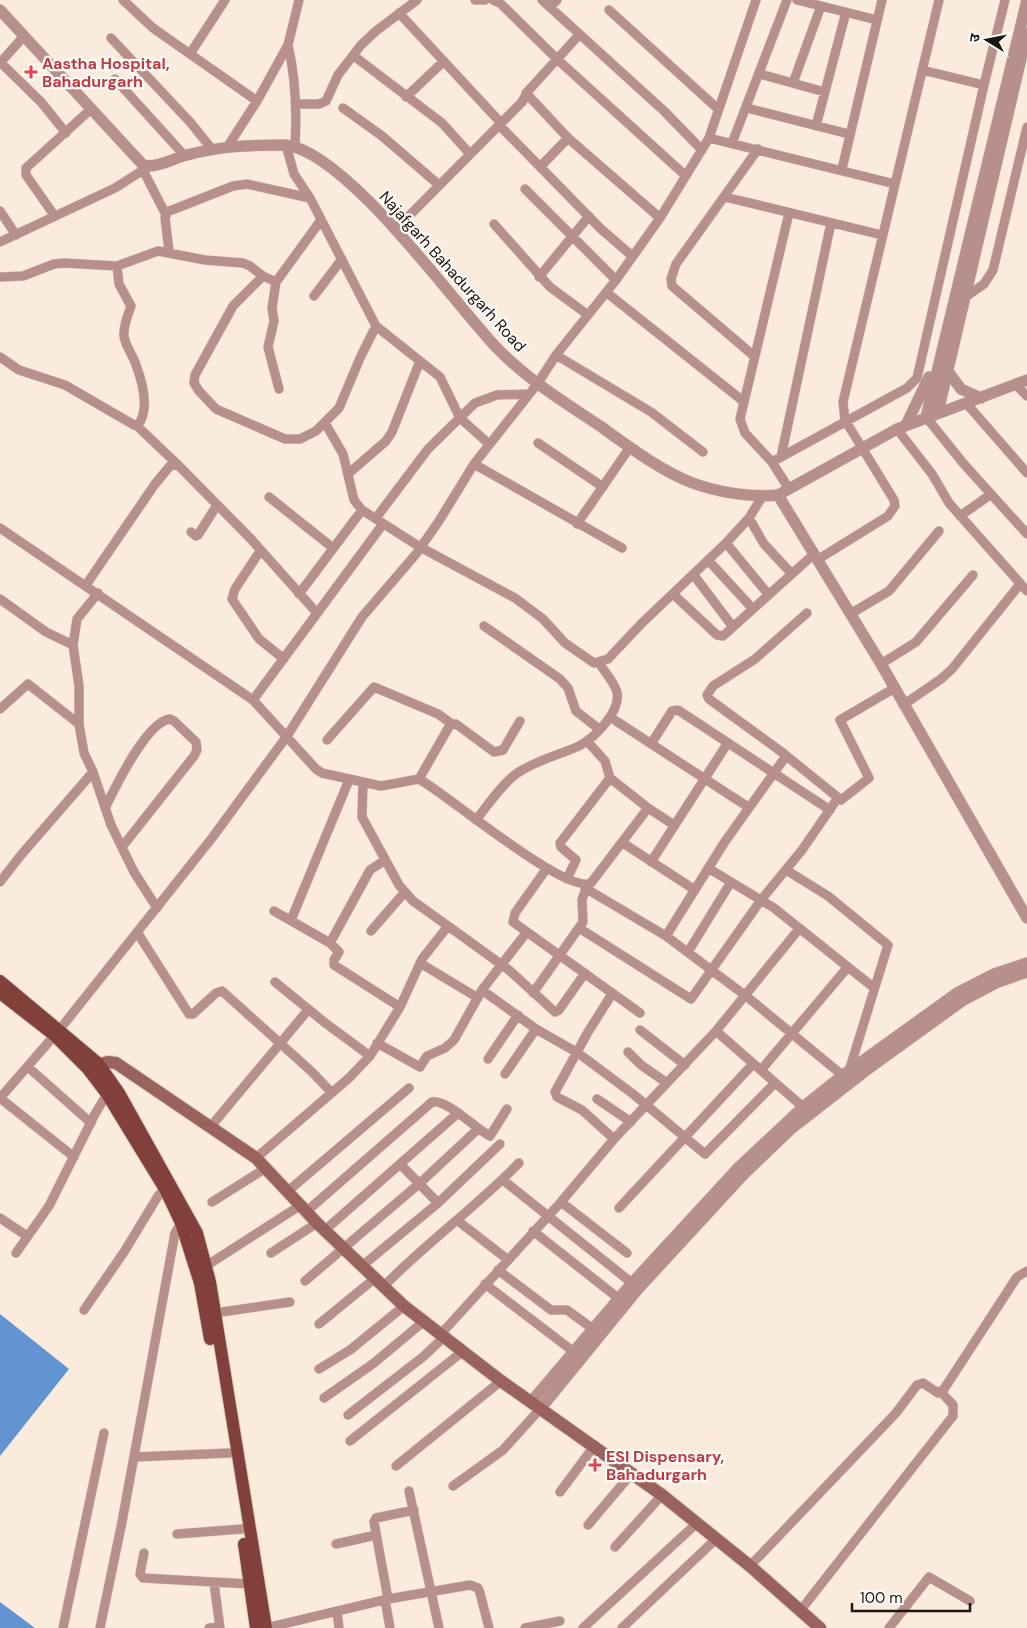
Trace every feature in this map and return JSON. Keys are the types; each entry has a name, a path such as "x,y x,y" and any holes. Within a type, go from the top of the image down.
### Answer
{"main road":[{"path":"0,981 25,1007 57,1032 119,1093 168,1187 200,1283 227,1411 266,1628"},
{"path":"0,993 25,1007"},
{"path":"93,1066 116,1063 212,1126 256,1158 321,1226 404,1306 501,1381 594,1445 662,1495 750,1566 820,1628"},
{"path":"93,1066 107,1094 197,1233 206,1266 215,1313 230,1453 256,1628"}],"street":[{"path":"190,54 225,0"},
{"path":"228,146 288,45 299,0"},
{"path":"297,104 319,104 326,101 338,75 376,31 417,0"},
{"path":"475,0 485,0"},
{"path":"493,0 500,3 558,60 686,176"},
{"path":"542,0 671,117 702,150"},
{"path":"550,7 557,0"},
{"path":"74,1157 0,1098 57,1032 212,838 287,736 362,617 420,547 439,521 474,464 538,383 556,355 616,280 660,218 709,138 756,0"},
{"path":"732,143 787,0"},
{"path":"797,0 877,20"},
{"path":"842,169 882,0"},
{"path":"673,594 719,636 726,635 752,608 792,574 815,557 888,516 896,506 845,420 843,402 939,0"},
{"path":"772,462 845,420 907,388 917,378 1005,0"},
{"path":"1027,0 938,359 926,416 990,495 1027,534"},
{"path":"129,2 153,28 257,100"},
{"path":"793,83 820,6"},
{"path":"0,10 90,110 146,168 166,215 169,251"},
{"path":"608,10 718,109"},
{"path":"816,126 846,12"},
{"path":"399,13 540,167 632,256"},
{"path":"938,412 1027,33"},
{"path":"396,229 523,100 526,93 579,35"},
{"path":"24,36 0,63 41,102 66,133"},
{"path":"111,38 190,122 211,148"},
{"path":"288,45 294,72 297,104 290,145 291,169 310,198 376,326 440,377 460,418 489,444"},
{"path":"354,56 442,124 470,154"},
{"path":"406,97 444,61"},
{"path":"922,70 984,84"},
{"path":"760,74 826,92"},
{"path":"115,79 184,155"},
{"path":"526,93 568,138 660,218"},
{"path":"343,108 382,136 439,185"},
{"path":"747,108 849,134"},
{"path":"54,215 26,175 26,168 90,110"},
{"path":"964,298 984,284 993,270 1027,126"},
{"path":"540,167 568,138"},
{"path":"709,138 842,169 894,184"},
{"path":"0,242 54,215 116,188 146,168 184,155 228,146 290,145"},
{"name":"Najafgarh Bahadurgarh Road","path":"290,145 339,173 396,229 496,348 538,383 630,448 691,483 762,497 784,492 901,427 926,416 981,398 1027,380"},
{"path":"754,356 672,286 670,280 676,264 758,149"},
{"path":"166,215 168,211 234,186 247,184 310,198"},
{"path":"525,190 616,280"},
{"path":"725,197 882,235"},
{"path":"0,212 16,235"},
{"path":"789,213 754,356 740,426 772,462 815,557 880,664 1027,918"},
{"path":"539,277 589,216"},
{"path":"279,389 268,347 274,322 272,308 276,282 321,220"},
{"path":"781,457 831,223"},
{"path":"494,224 539,277 588,315"},
{"path":"0,277 23,276 64,262 116,266 158,251 169,251 205,260 243,263 276,282"},
{"path":"314,296 342,259"},
{"path":"116,266 119,284 131,306 124,328 124,339 136,364 143,386 144,405 140,423 136,426"},
{"path":"263,276 233,306 195,375 194,383 206,400 216,409 285,439 300,440 324,423 340,408 360,358 376,326"},
{"path":"606,292 744,401"},
{"path":"556,355 651,412 703,452"},
{"path":"0,357 19,370 65,385 136,426 217,505 317,613"},
{"path":"938,359 901,427 960,516 1027,592"},
{"path":"348,474 386,441 392,432 420,361"},
{"path":"947,370 962,389 981,398"},
{"path":"1016,384 1027,396"},
{"path":"253,700 317,613 428,449 475,403 488,396 528,394"},
{"path":"966,403 1027,473"},
{"path":"324,423 344,454 354,500 362,510 420,547 515,598 543,619 566,643 590,661 599,663 608,659 642,623 726,543 749,518 762,497"},
{"path":"538,443 603,487"},
{"path":"577,524 630,448"},
{"path":"86,585 155,484 170,466 177,464"},
{"path":"474,464 622,548"},
{"path":"960,516 990,495"},
{"path":"268,497 309,527 333,548"},
{"path":"191,532 196,536 198,535 217,505"},
{"path":"298,594 362,510"},
{"path":"749,518 764,544 792,574"},
{"path":"0,528 98,593 185,656 253,700 316,769 322,773 363,783 387,785 419,779 547,868 567,879 586,886 666,936 848,1076"},
{"path":"850,614 888,591 939,531"},
{"path":"726,543 768,594"},
{"path":"260,551 235,589 232,599 259,639 284,659"},
{"path":"708,560 752,608"},
{"path":"693,574 733,627"},
{"path":"880,664 916,642 973,575"},
{"path":"903,705 941,679 952,669 1020,584"},
{"path":"98,593 77,618 73,646 79,686 81,744 122,847 157,908"},
{"path":"0,599 46,632 73,646"},
{"path":"807,612 755,659 713,686 708,695 709,699 786,756 837,799 844,799 869,778 840,720 894,689"},
{"path":"484,626 560,678 568,688 576,711 599,729"},
{"path":"476,820 516,774 587,741 610,717 615,706 617,693 599,663"},
{"path":"0,709 28,684 79,724"},
{"path":"328,740 374,686 438,714 452,724 456,724 494,752 503,750 520,721"},
{"path":"650,744 675,709 830,810"},
{"path":"610,717 748,807"},
{"path":"105,808 131,756 162,722 170,719 174,721 196,742 198,750 194,756 122,847"},
{"path":"419,779 452,724"},
{"path":"587,741 605,761 610,778 648,808 674,825"},
{"path":"651,862 703,779 728,744"},
{"path":"666,936 748,807 786,756"},
{"path":"0,881 20,855 93,772"},
{"path":"567,879 576,860 561,847 560,843 610,778"},
{"path":"292,920 349,780"},
{"path":"363,783 362,817 404,893 500,965 553,1011 557,1012 585,973"},
{"path":"580,928 688,999 693,998 762,900 837,799"},
{"path":"533,993 580,928 584,918 581,906 586,886 623,843 648,808"},
{"path":"623,843 695,890"},
{"path":"330,943 370,870 385,860"},
{"path":"547,868 513,917 513,922 526,933 562,955 612,994 640,1012"},
{"path":"708,868 762,900 873,987"},
{"path":"786,870 828,896 886,942 887,951 873,987 848,1076"},
{"path":"688,952 731,882"},
{"path":"371,931 404,893"},
{"path":"274,911 330,943 339,952 334,960 334,965 400,1007"},
{"path":"256,1158 332,1093 370,1056 400,1007 420,964 448,926"},
{"path":"348,1415 424,1356 485,1284 561,1202 614,1139 685,1065 746,996 799,930"},
{"path":"137,932 189,1014 193,1014 216,993 222,991 311,1071 332,1093"},
{"path":"377,1043 420,1066 427,1056 445,1048 454,1040 480,994 500,965 526,933"},
{"path":"536,1405 744,1174 848,1076 963,990 994,974 1027,963"},
{"path":"420,964 518,1015 536,1029 578,1053 687,1137 703,1152 708,1153 775,1083"},
{"path":"761,1070 847,968"},
{"path":"453,1486 503,1450 574,1352 618,1298 738,1168 803,1107 973,994 1027,972"},
{"path":"275,982 308,1010 370,1056"},
{"path":"612,994 555,1090 556,1095 582,1110 614,1139"},
{"path":"212,1126 308,1010"},
{"path":"488,1059 518,1015"},
{"path":"505,1074 536,1029"},
{"path":"640,1030 685,1065"},
{"path":"716,1030 803,1107"},
{"path":"628,1052 641,1065 668,1083"},
{"path":"619,1208 753,1064"},
{"path":"28,1067 91,1123"},
{"path":"288,1191 409,1088"},
{"path":"16,1253 49,1206 107,1094"},
{"path":"596,1099 631,1122"},
{"path":"206,1266 304,1208 432,1102 440,1102 478,1129 491,1135 507,1109"},
{"path":"271,1254 321,1226 401,1165 458,1113"},
{"path":"305,1281 420,1183 478,1129"},
{"path":"362,1266 438,1202 500,1144"},
{"path":"319,1324 403,1266 458,1221 520,1163"},
{"path":"401,1165 438,1202"},
{"path":"212,1202 266,1168"},
{"path":"503,1180 632,1283"},
{"path":"84,1310 168,1187"},
{"path":"561,1202 627,1253"},
{"path":"0,1218 27,1236"},
{"path":"458,1221 507,1260"},
{"path":"100,1628 135,1457 175,1233 181,1223"},
{"path":"533,1231 618,1298"},
{"path":"498,1270 552,1310 567,1310 593,1329"},
{"path":"941,1392 1017,1277 1027,1271"},
{"path":"485,1284 574,1352"},
{"path":"215,1313 290,1302"},
{"path":"320,1369 350,1350 404,1306"},
{"path":"324,1398 374,1363 424,1322"},
{"path":"350,1441 462,1352"},
{"path":"396,1466 501,1381"},
{"path":"750,1566 896,1413 917,1384 923,1383 935,1392 941,1392 953,1405 953,1416 800,1611"},
{"path":"63,1628 104,1433"},
{"path":"560,1492 594,1445"},
{"path":"135,1457 230,1453"},
{"path":"588,1525 632,1473"},
{"path":"409,1491 439,1628"},
{"path":"615,1547 662,1495"},
{"path":"390,1628 374,1522 376,1518 414,1510"},
{"path":"583,1628 697,1523"},
{"path":"177,1534 242,1529"},
{"path":"336,1544 376,1535"},
{"path":"623,1628 716,1539"},
{"path":"144,1553 140,1574 143,1578 249,1584"},
{"path":"889,1628 929,1577 970,1600"},
{"path":"209,1628 220,1628 214,1583"},
{"path":"266,1628 386,1600 432,1591 475,1586 480,1593 489,1628"},
{"path":"336,1612 339,1628"},
{"path":"524,1628 560,1621"}],"water":[{"path":"0,1314 69,1369 0,1456"},
{"path":"0,1602 35,1628 0,1628"}],"place":[{"name":"Aastha Hospital, Bahadurgarh","path":"31,72"},
{"name":"ESI Dispensary, Bahadurgarh","path":"595,1465"}]}
